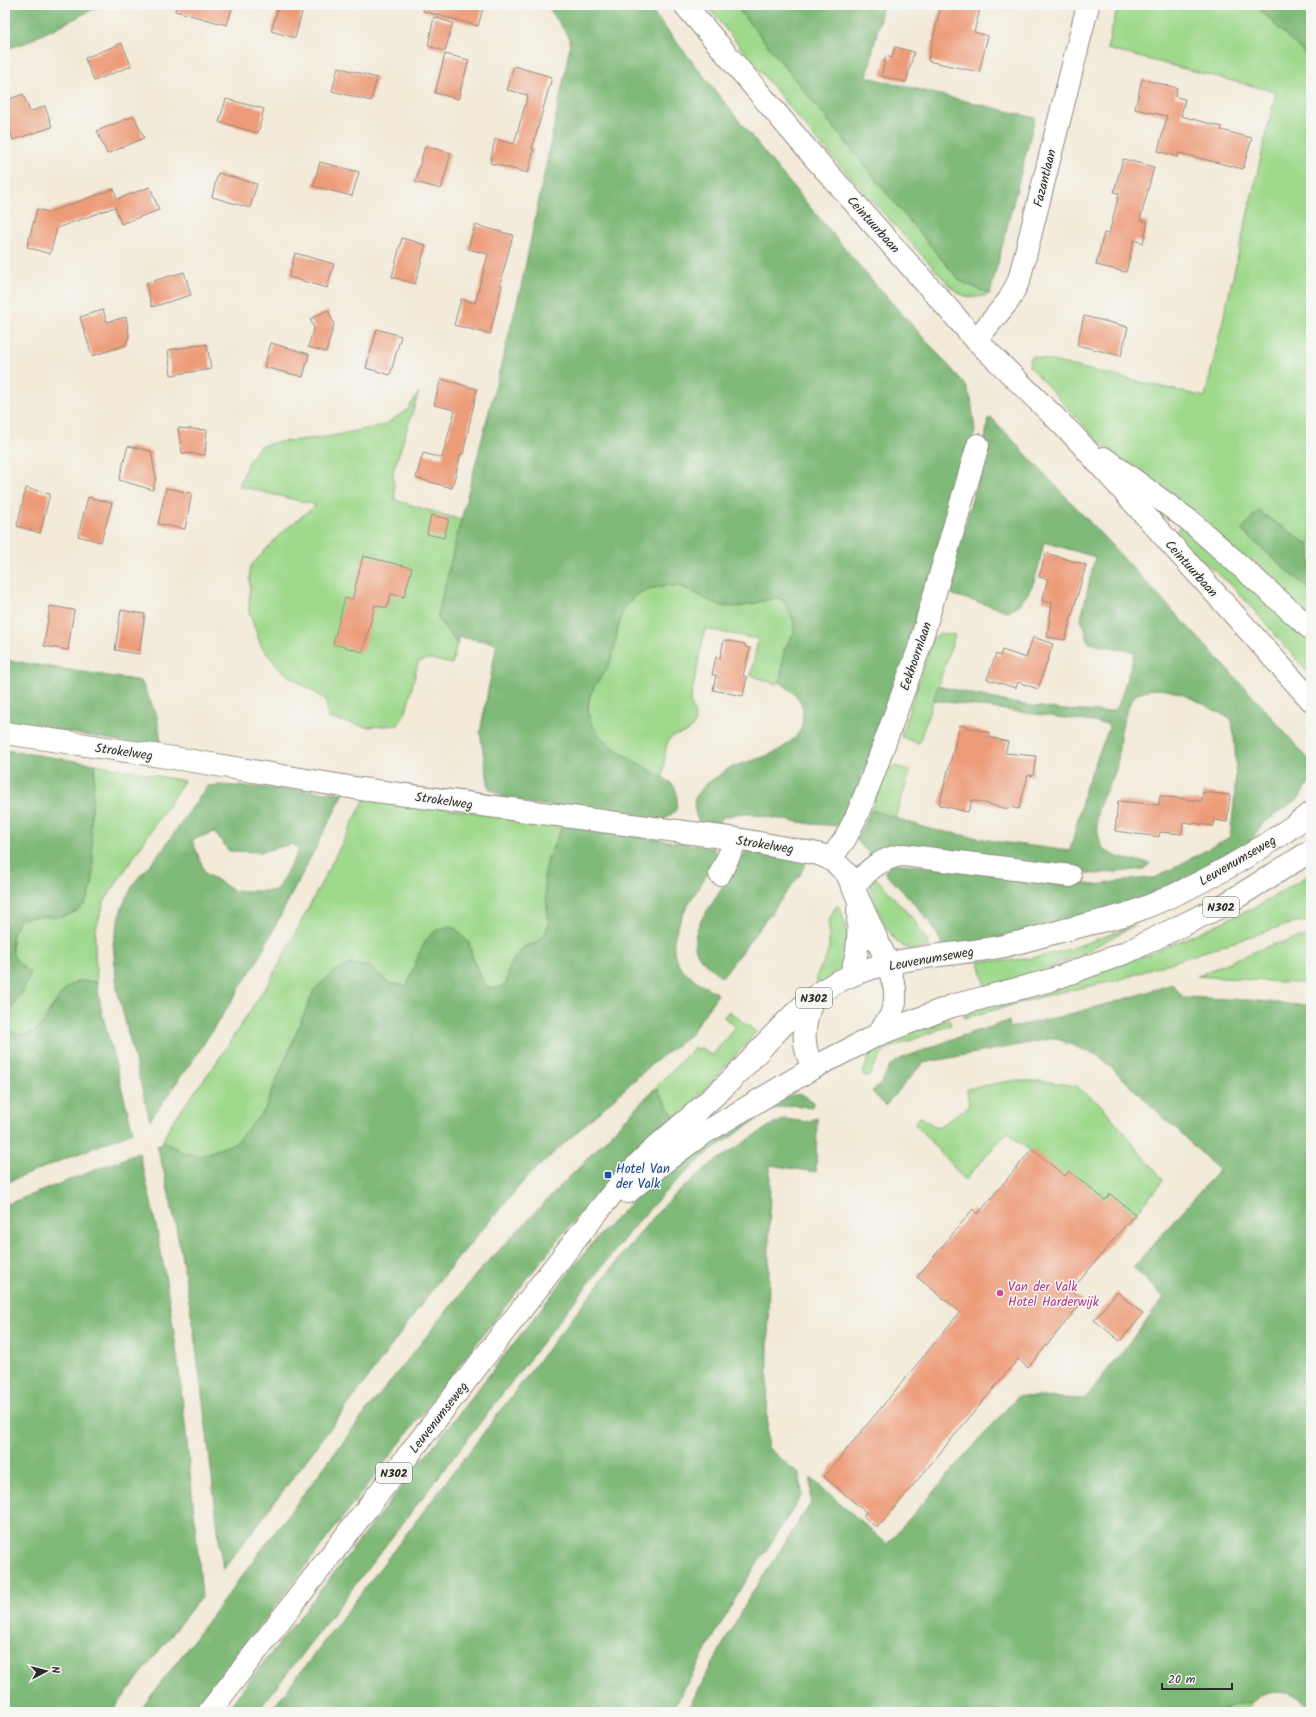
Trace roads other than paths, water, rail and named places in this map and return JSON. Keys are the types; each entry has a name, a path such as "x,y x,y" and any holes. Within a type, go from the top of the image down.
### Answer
{"main road":[{"name":"Ceintuurbaan","path":"685,5 805,147 976,340 1073,435 1311,700"},
{"name":"Fazantlaan","path":"976,340 1009,300 1019,280 1088,5"},
{"name":"Ceintuurbaan","path":"1073,435 1190,521 1311,629"},
{"name":"Eekhoornlaan","path":"831,858 845,839 857,815 918,651 978,445"},
{"name":"Strokelweg","path":"5,733 187,760 362,789 737,839 799,849 831,858 847,874 888,964 894,988 895,1003 890,1017 877,1035"},
{"name":"Leuvenumseweg","path":"209,1712 579,1234 646,1156 717,1095 789,1020 812,999 830,986 850,976 888,964 916,958 1005,946 1134,912 1183,890 1225,868 1264,845 1311,813"},
{"path":"720,874 737,839"},
{"name":"Leuvenumseweg","path":"579,1234 663,1164 701,1135 813,1068 877,1035 952,1006 1051,980 1125,953 1224,906 1311,851"},
{"path":"855,894 873,866 885,859 903,855 1070,876"},
{"name":"Strokelweg","path":"850,976 854,968 859,940 855,894"},
{"path":"812,999 805,1023 803,1038 813,1068"}],"place":[{"name":"Hotel Van der Valk","path":"608,1175"},
{"name":"Van der Valk Hotel Harderwijk","path":"1000,1293"}]}
